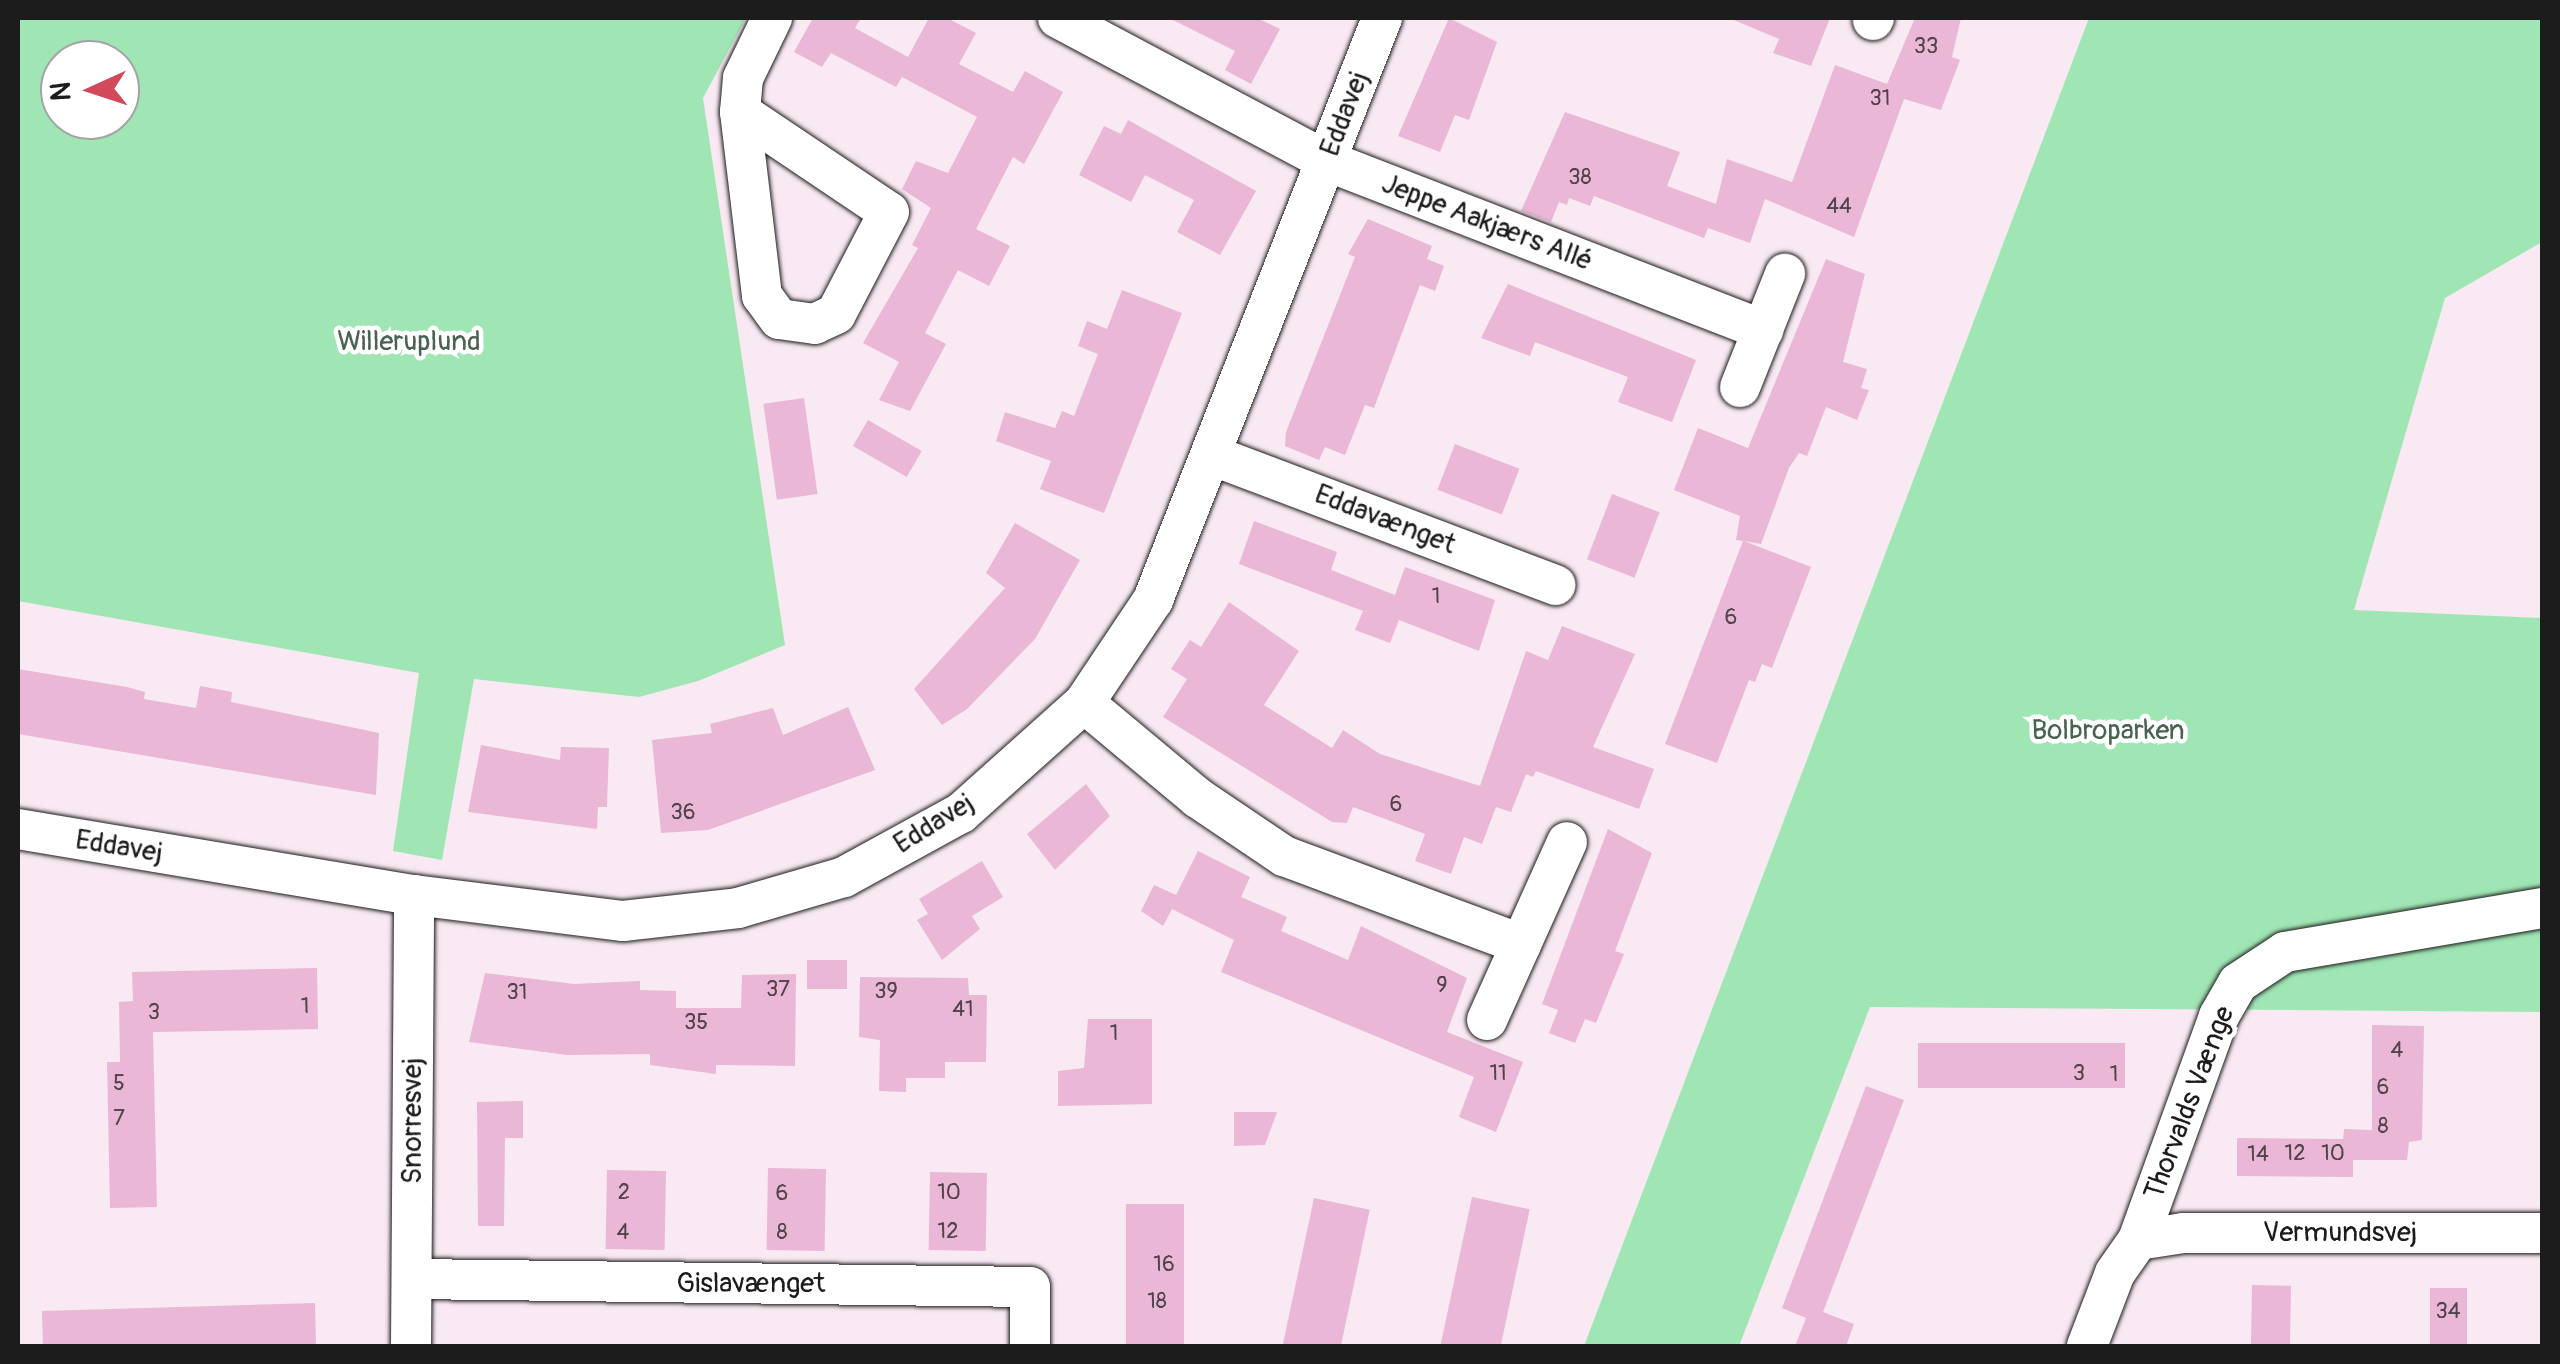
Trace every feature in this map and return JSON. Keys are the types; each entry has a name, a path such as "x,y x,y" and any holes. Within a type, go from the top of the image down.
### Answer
{"street":[{"path":"740,112 889,212 836,314 815,324 779,319 762,296 740,112 743,78 772,18"},
{"name":"Jeppe Aakjærs Allé","path":"1058,18 1328,161 1763,330"},
{"name":"Eddavej","path":"18,829 414,895 622,921 738,908 844,878 961,813 1084,703 1153,600 1214,456 1382,18"},
{"path":"1740,387 1785,274"},
{"name":"Eddavænget","path":"1214,456 1555,584"},
{"path":"1084,703 1198,798 1284,856 1521,944"},
{"path":"1486,1020 1567,842"},
{"name":"Snorresvej","path":"411,1346 414,895"},
{"name":"Thorvalds Vænge","path":"2087,1346 2115,1273 2138,1240 2220,1016 2238,983 2285,952 2542,908"},
{"name":"Vermundsvej","path":"2138,1240 2183,1232 2542,1233"},
{"name":"Gislavænget","path":"412,1279 1030,1287 1030,1346"}],"green space":[{"name":"Willeruplund","path":"18,18 746,18 703,98 785,645 698,681 639,697 474,679 442,860 393,851 419,673 18,601"},
{"name":"Bolbroparken","path":"2089,18 2542,18 2542,242 2445,298 2354,610 2542,618 2542,1012 1870,1007 1739,1346 1584,1346"}],"building":[{"path":"813,18 861,18 855,28 908,57 929,18 947,18 976,33 959,64 1013,92 1025,71 1063,92 1024,164 1013,157 976,229 1010,246 989,286 958,270 925,333 946,344 910,411 879,400 899,362 863,343 918,248 912,245 931,208 902,189 916,161 948,173 977,117 902,77 896,87 831,53 822,67 794,52"},
{"path":"1169,18 1257,18 1280,29 1251,84 1225,70 1235,51"},
{"path":"1449,18 1497,42 1469,120 1455,115 1440,152 1398,136"},
{"path":"1729,18 1830,18 1811,66 1773,53 1779,39"},
{"path":"1915,18 1961,18 1952,57 1960,60 1941,110 1904,99 1854,237 1765,199 1750,243 1708,228 1704,238 1594,196 1590,206 1569,198 1567,205 1559,202 1551,222 1521,211 1565,112 1680,152 1667,186 1716,204 1727,159 1792,182 1835,65 1887,84"},
{"path":"1128,120 1256,191 1220,255 1177,232 1194,200 1145,175 1131,202 1079,175 1104,126 1121,134"},
{"path":"1368,219 1432,246 1427,259 1444,266 1435,291 1420,285 1374,408 1365,405 1345,455 1325,447 1319,460 1285,446 1286,432 1355,257 1348,254"},
{"path":"1826,259 1865,274 1843,362 1867,369 1861,388 1869,390 1857,420 1826,407 1807,456 1799,453 1789,468 1761,544 1744,541 1811,567 1772,668 1762,664 1755,682 1749,680 1717,763 1665,744 1743,541 1736,540 1740,516 1674,490 1698,428 1748,448"},
{"path":"1508,284 1696,360 1672,422 1618,402 1628,377 1535,342 1530,356 1481,338"},
{"path":"1122,290 1182,313 1104,513 1040,489 1051,461 996,441 1005,412 1055,428 1062,411 1074,416 1098,354 1078,346 1087,321 1107,329"},
{"path":"804,398 817,494 777,500 763,404"},
{"path":"868,420 922,451 907,477 853,446"},
{"path":"1455,444 1519,469 1502,514 1437,490"},
{"path":"1612,494 1660,512 1635,578 1587,559"},
{"path":"1254,521 1337,552 1331,570 1395,595 1405,567 1495,600 1479,651 1399,620 1390,643 1355,630 1363,611 1239,564"},
{"path":"1015,523 1080,560 1035,639 967,709 942,725 914,689 1005,588 986,573"},
{"path":"1229,602 1299,651 1264,705 1332,748 1343,730 1380,754 1480,786 1526,651 1548,660 1562,626 1635,654 1593,747 1654,769 1639,809 1536,771 1533,777 1526,774 1511,812 1496,807 1482,844 1464,837 1451,874 1415,861 1425,834 1353,807 1347,823 1332,822 1163,717 1187,679 1171,669 1190,640 1201,647"},
{"path":"18,669 127,687 145,692 144,699 196,708 200,686 232,692 231,702 379,733 376,795 18,734"},
{"path":"848,707 875,770 708,830 661,833 652,740 712,733 710,724 773,708 783,735"},
{"path":"481,745 560,760 561,747 609,748 607,807 598,807 597,829 468,812"},
{"path":"1086,784 1110,816 1055,870 1027,834"},
{"path":"1608,829 1652,853 1615,951 1624,954 1596,1023 1585,1019 1575,1043 1549,1033 1558,1010 1542,1004"},
{"path":"1198,851 1250,877 1241,897 1287,917 1281,931 1348,960 1361,926 1467,978 1447,1032 1523,1062 1496,1132 1459,1117 1474,1077 1221,972 1234,940 1172,909 1163,926 1141,911 1154,885 1176,895"},
{"path":"982,861 1003,897 972,916 980,929 942,960 917,920 928,914 919,899"},
{"path":"807,960 847,960 847,989 807,989"},
{"path":"317,968 318,1029 153,1032 157,1207 110,1208 107,1062 120,1062 119,1002 133,1001 132,972"},
{"path":"485,973 574,984 640,981 640,990 676,991 676,1008 741,1008 742,975 796,974 795,1066 716,1065 716,1074 650,1065 650,1054 567,1055 469,1042"},
{"path":"860,977 968,978 969,995 987,995 986,1062 945,1062 945,1078 906,1078 906,1092 879,1091 880,1040 859,1037"},
{"path":"1088,1019 1152,1019 1152,1104 1058,1106 1058,1071 1084,1068"},
{"path":"2372,1025 2424,1026 2422,1140 2409,1142 2407,1160 2353,1160 2353,1177 2237,1176 2237,1138 2343,1139 2344,1129 2372,1130"},
{"path":"1918,1043 2125,1043 2125,1088 1918,1088"},
{"path":"1866,1086 1904,1100 1823,1312 1854,1324 1846,1346 1795,1346 1806,1318 1782,1308"},
{"path":"523,1101 523,1138 505,1138 504,1226 478,1226 477,1102"},
{"path":"1234,1112 1277,1112 1265,1145 1234,1146"},
{"path":"768,1168 826,1169 825,1251 767,1250"},
{"path":"607,1170 666,1171 665,1250 606,1249"},
{"path":"930,1172 987,1173 986,1251 929,1250"},
{"path":"1472,1197 1530,1209 1501,1346 1440,1346"},
{"path":"1314,1198 1370,1210 1341,1346 1283,1346"},
{"path":"1126,1204 1184,1204 1184,1346 1126,1346"},
{"path":"2252,1285 2291,1286 2290,1346 2251,1346"},
{"path":"2430,1288 2467,1288 2467,1346 2430,1346"},
{"path":"315,1303 316,1346 43,1346 42,1311"}]}
